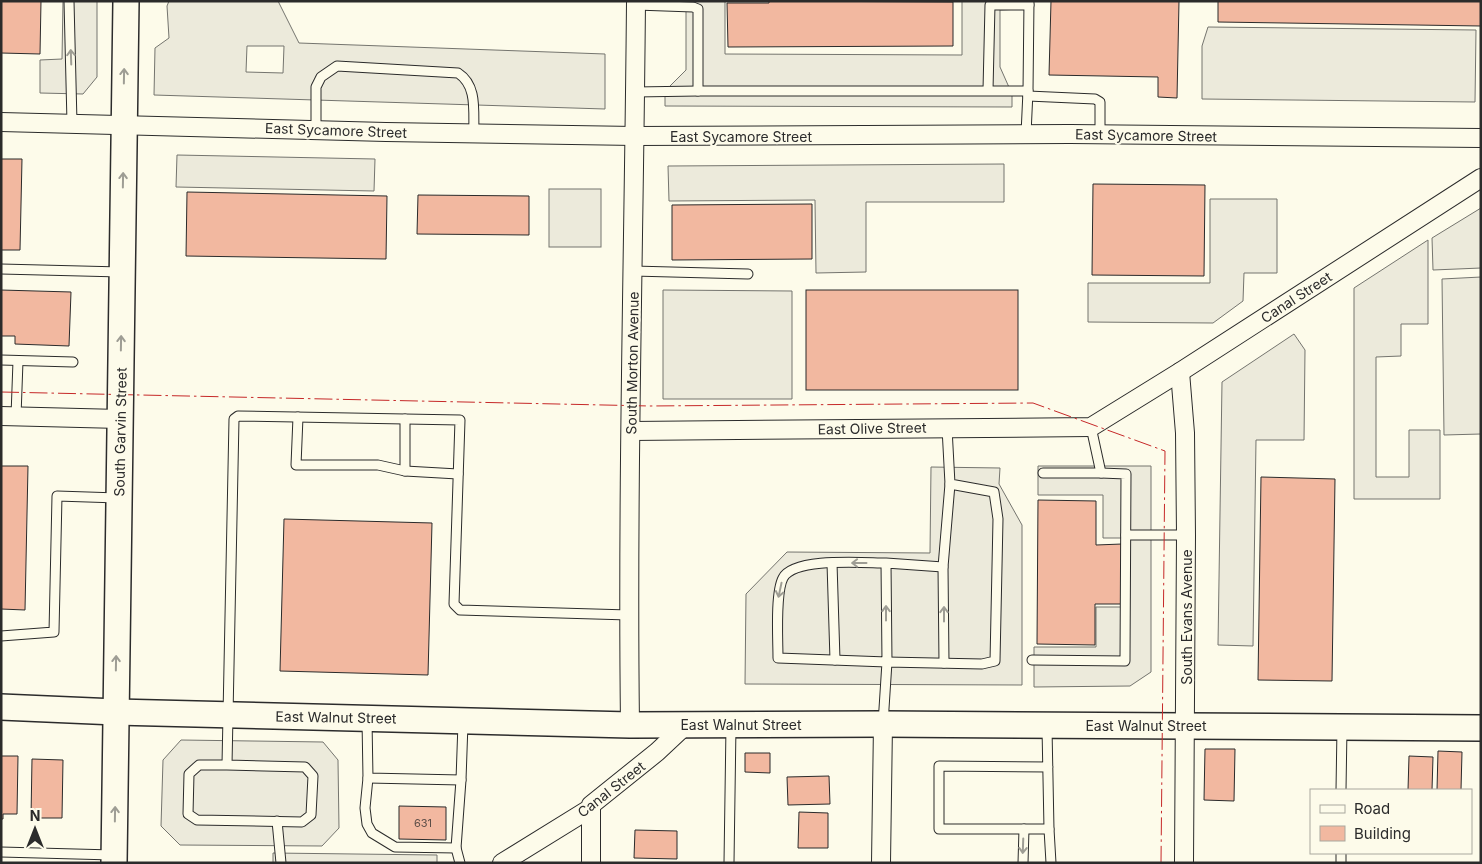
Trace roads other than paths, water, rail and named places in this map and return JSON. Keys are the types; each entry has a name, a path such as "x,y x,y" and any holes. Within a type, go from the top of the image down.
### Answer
{"main road":[{"name":"South Garvin Street","path":"114,859 126,1"},
{"name":"East Walnut Street","path":"1,707 116,712 630,725 731,723 1481,728"}],"street":[{"name":"South Morton Avenue","path":"630,725 630,431 636,3"},
{"name":"East Sycamore Street","path":"1,122 474,134 635,136 1100,134 1481,138"},
{"name":"Canal Street","path":"1091,427 1180,372 1481,178"},
{"name":"South Evans Avenue","path":"1180,372 1184,433 1186,535 1184,863"},
{"path":"9,416 120,419"},
{"name":"East Olive Street","path":"630,431 1091,427"},
{"name":"Canal Street","path":"502,863 592,808 592,805 657,752 688,723"},
{"path":"881,863 883,724"},
{"path":"591,863 592,808"}],"lane":[{"path":"69,1 72,123"},
{"path":"636,3 693,7 698,9 698,91"},
{"path":"988,90 990,5 1029,3 1026,134"},
{"path":"316,130 316,87 321,77 338,66 458,73 466,78 473,93 474,134"},
{"path":"635,92 988,90 1095,99 1100,102 1100,134"},
{"path":"1,269 122,272"},
{"path":"633,271 748,274"},
{"path":"1,360 73,362"},
{"path":"9,416 18,360"},
{"path":"227,765 234,419 238,416 460,420 454,604 460,610 630,616"},
{"path":"298,417 296,465 378,465 404,471 458,474"},
{"path":"404,471 405,419"},
{"path":"1091,427 1101,473"},
{"path":"944,663 943,567 950,484 948,428"},
{"path":"1032,660 1125,661 1126,474 1043,473"},
{"path":"943,567 815,563 795,567 783,578 778,602 778,658 982,664 995,661 998,519 994,492 950,484"},
{"path":"1,636 54,632 57,496 119,498"},
{"path":"1126,535 1186,535"},
{"path":"832,564 835,660"},
{"path":"883,724 887,662 886,564"},
{"path":"366,718 368,778 366,808 367,824 372,833 394,847 456,848"},
{"path":"460,863 456,848 463,720"},
{"path":"729,863 731,723"},
{"path":"1047,725 1051,863"},
{"path":"1341,789 1342,727"},
{"path":"199,765 227,765 305,767 313,776 312,815 302,822 197,820 188,814 189,774 199,765"},
{"path":"1048,767 939,766 939,829 1049,829"},
{"path":"368,778 461,780"},
{"path":"277,821 281,863"},
{"path":"1023,863 1024,829"},
{"path":"1,852 114,859"}]}
